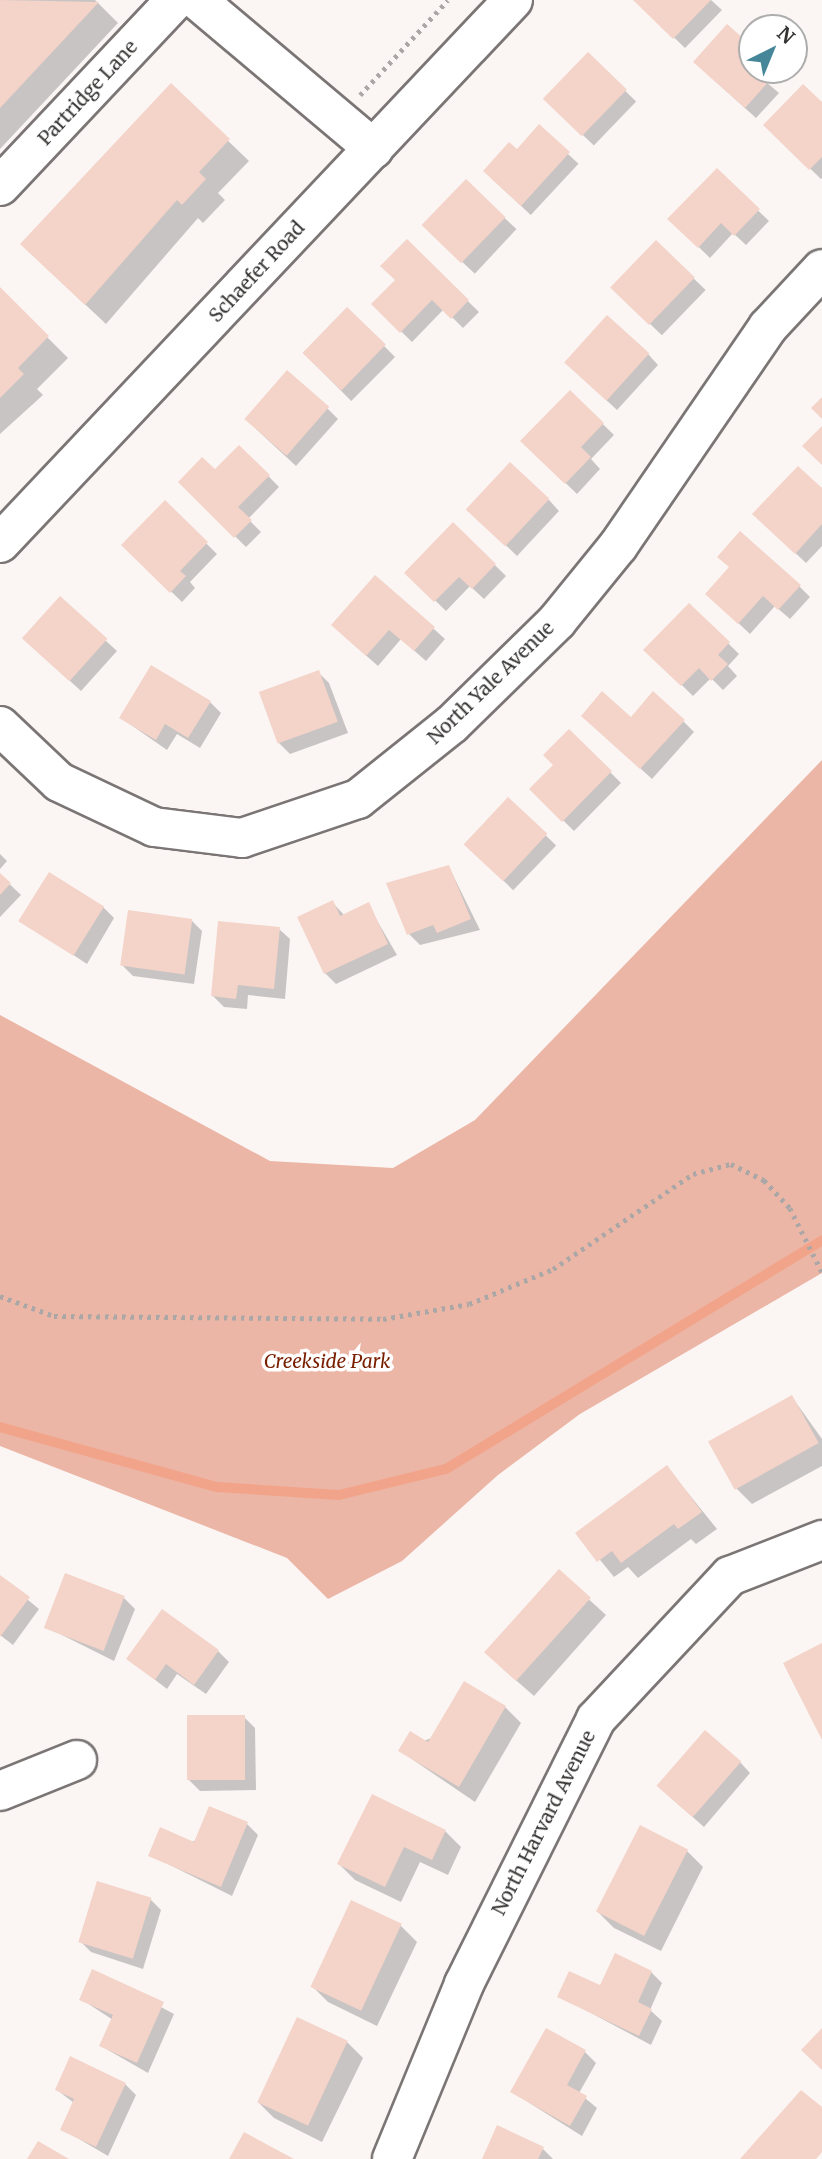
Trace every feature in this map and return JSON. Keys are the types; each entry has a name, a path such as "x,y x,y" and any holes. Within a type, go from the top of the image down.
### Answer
{"street":[{"name":"Partridge Lane","path":"0,186 175,0"},
{"path":"197,0 374,149"},
{"name":"Schaefer Road","path":"0,543 513,0"},
{"name":"North Yale Avenue","path":"0,726 59,782 154,827 242,838 358,799 452,724 557,621 618,547 768,327 822,269"},
{"name":"North Harvard Avenue","path":"392,2159 464,1984 596,1719 730,1576 822,1540"},
{"path":"0,1791 76,1760"}],"path":[{"path":"336,117 448,0"},
{"path":"0,1296 54,1316 383,1320 469,1304 553,1269 693,1174 731,1164 764,1180 794,1217 822,1272"}],"green space":[{"name":"Creekside Park","path":"822,760 822,1273 580,1414 498,1475 402,1561 328,1599 287,1558 0,1446 0,1015 270,1161 393,1168 475,1120"}],"building":[{"path":"0,0 99,2 0,108"},
{"path":"633,0 711,0 673,39"},
{"path":"727,24 738,34 738,84 766,84 745,108 693,62"},
{"path":"588,52 627,90 582,136 543,99"},
{"path":"171,83 230,139 199,172 206,179 182,205 177,200 85,305 20,244"},
{"path":"803,84 822,102 822,157 809,170 763,125"},
{"path":"539,124 570,152 521,206 483,171 509,142 517,149"},
{"path":"717,168 760,209 734,236 721,223 698,248 667,219"},
{"path":"466,179 506,217 461,263 422,225"},
{"path":"407,239 469,300 451,319 432,300 400,333 371,304 395,280 380,266"},
{"path":"656,240 695,278 649,325 610,287"},
{"path":"0,287 49,336 18,368 24,374 0,398"},
{"path":"347,307 386,345 341,391 303,353"},
{"path":"607,315 649,353 607,401 564,363"},
{"path":"287,370 329,407 287,456 244,419"},
{"path":"570,390 604,423 581,447 591,457 565,484 520,441"},
{"path":"822,397 822,419 811,408"},
{"path":"822,426 822,465 802,446"},
{"path":"239,445 270,475 238,507 252,520 234,538 178,482 202,457 215,469"},
{"path":"510,462 549,499 505,546 466,510"},
{"path":"798,466 822,488 822,524 795,554 752,514"},
{"path":"165,500 208,542 180,571 186,576 170,593 121,545"},
{"path":"453,522 496,564 472,589 459,577 434,602 404,573"},
{"path":"740,531 801,585 778,610 763,596 738,624 705,594 729,567 717,557"},
{"path":"375,575 435,627 414,651 389,630 366,656 331,625"},
{"path":"60,596 108,639 69,681 22,638"},
{"path":"689,603 730,642 718,655 728,664 711,681 699,668 681,686 643,650"},
{"path":"151,665 211,701 188,738 165,724 156,740 119,718"},
{"path":"319,670 338,722 278,744 259,692"},
{"path":"602,691 631,717 653,691 685,720 640,769 581,716"},
{"path":"569,729 612,771 562,822 529,789 553,765 543,755"},
{"path":"508,797 547,834 503,881 464,845"},
{"path":"449,865 471,919 437,933 433,925 407,935 386,883"},
{"path":"49,872 104,906 73,956 18,921"},
{"path":"0,873 11,883 0,895"},
{"path":"333,900 340,916 369,902 388,944 324,974 297,917"},
{"path":"128,910 192,919 185,975 120,965"},
{"path":"218,921 280,927 274,989 238,985 236,999 211,996"},
{"path":"792,1395 819,1443 735,1490 708,1442"},
{"path":"667,1465 702,1512 678,1529 674,1524 621,1563 612,1551 597,1562 575,1533"},
{"path":"559,1569 591,1598 516,1681 484,1652"},
{"path":"65,1573 125,1596 104,1651 44,1628"},
{"path":"0,1575 30,1597 0,1637"},
{"path":"162,1609 219,1650 194,1685 166,1664 155,1680 126,1659"},
{"path":"822,1643 822,1740 783,1663"},
{"path":"464,1681 506,1706 459,1787 398,1751 410,1731 428,1742"},
{"path":"187,1715 245,1715 245,1780 187,1780"},
{"path":"705,1730 741,1761 693,1817 656,1786"},
{"path":"372,1794 446,1830 432,1860 404,1847 385,1887 337,1864"},
{"path":"209,1806 248,1822 221,1887 148,1856 160,1827 194,1842"},
{"path":"640,1825 688,1850 644,1936 596,1911"},
{"path":"97,1881 152,1898 133,1959 78,1942"},
{"path":"351,1900 402,1924 361,2011 310,1987"},
{"path":"615,1953 652,1971 638,2002 652,2009 639,2036 557,1997 569,1971 600,1985"},
{"path":"92,1969 164,2002 137,2063 99,2046 113,2015 79,2000"},
{"path":"297,2017 348,2041 308,2126 257,2102"},
{"path":"546,2028 586,2050 567,2085 587,2096 570,2126 510,2092"},
{"path":"822,2028 822,2070 801,2050"},
{"path":"70,2056 126,2083 96,2147 60,2130 74,2099 55,2090"},
{"path":"801,2090 822,2107 822,2152 816,2159 740,2159"},
{"path":"497,2125 544,2147 538,2159 482,2159"},
{"path":"244,2132 294,2159 229,2159"},
{"path":"38,2141 69,2159 27,2159"}],"waterway":[{"path":"0,1427 217,1487 339,1495 446,1469 822,1240"}]}
